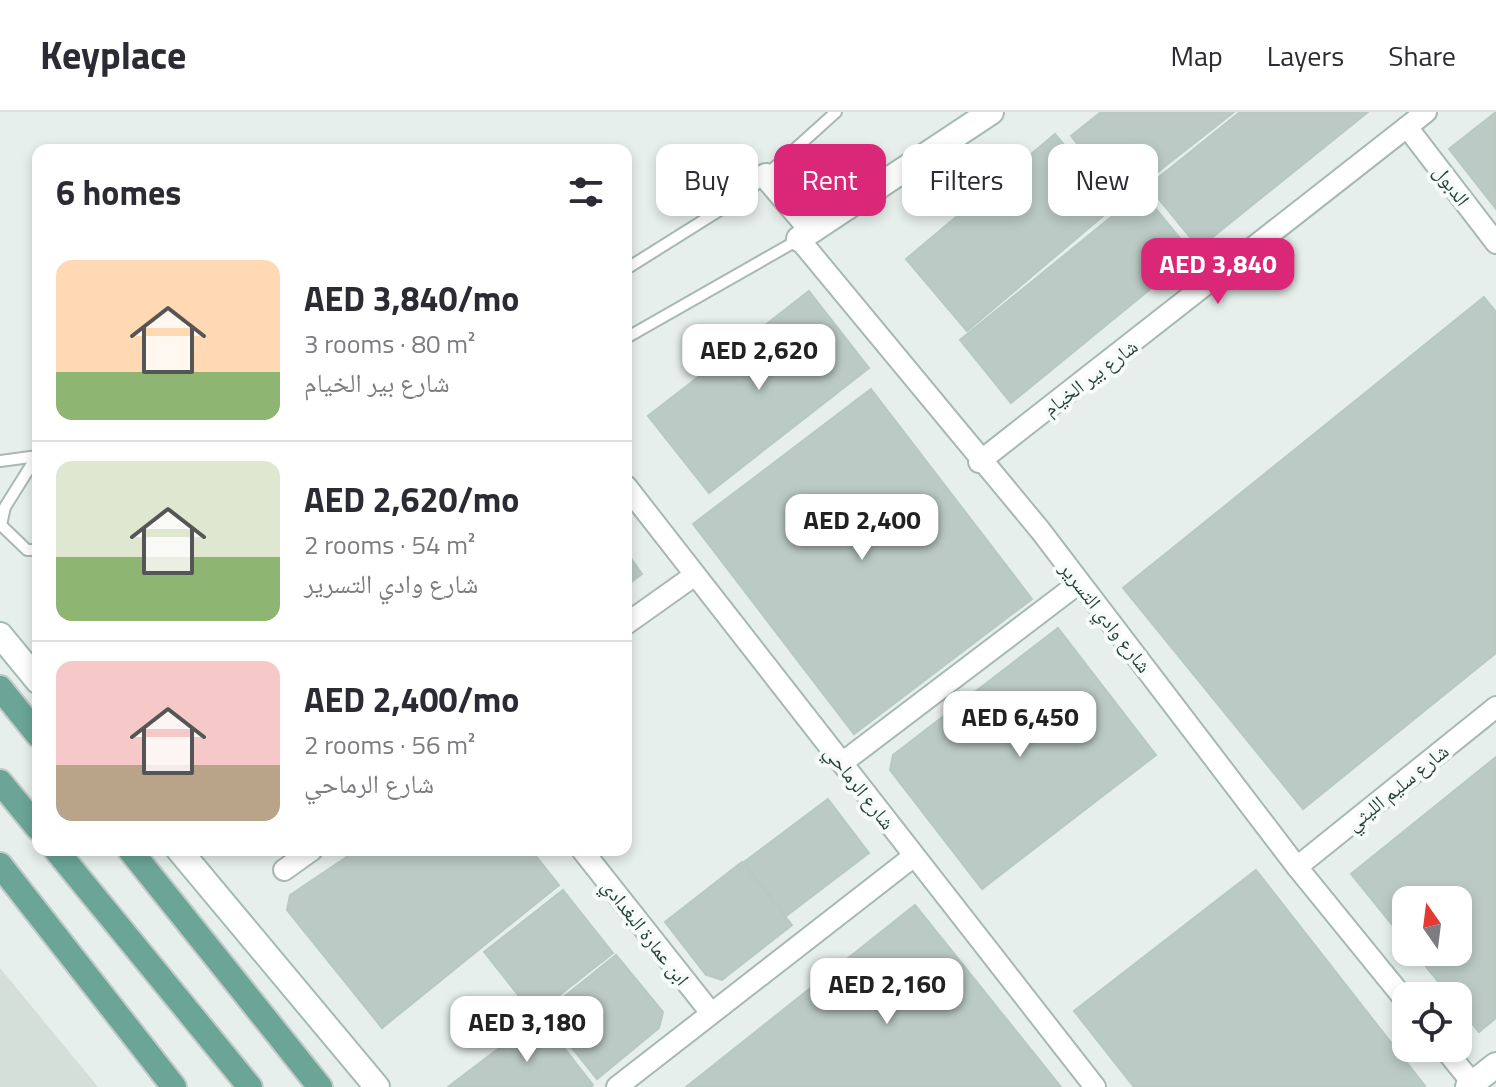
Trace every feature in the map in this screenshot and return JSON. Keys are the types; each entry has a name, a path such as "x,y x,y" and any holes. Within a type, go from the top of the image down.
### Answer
{"main road":[{"path":"0,688 32,728"},
{"path":"0,782 32,821"},
{"path":"61,856 250,1087"},
{"path":"135,856 320,1087"},
{"path":"0,865 167,1086"}],"street":[{"path":"766,176 806,235 991,112"},
{"name":"شارع بير الخيام","path":"979,462 1426,112"},
{"name":"الدبول","path":"1407,127 1496,243"},
{"name":"شارع وادي التسرير","path":"806,235 979,462 1040,530 1297,867 1392,984"},
{"name":"شارع الرماحي","path":"632,494 1095,1087"},
{"path":"632,620 695,575"},
{"path":"842,763 1079,583"},
{"path":"0,635 32,674"},
{"name":"شارع سليم الليثي","path":"1297,867 1496,707"},
{"path":"184,856 377,1087"},
{"path":"284,870 304,856"},
{"name":"ابن عمارة البغدادي","path":"587,856 711,1013"},
{"path":"617,1087 914,856"},
{"path":"1454,1062 1470,1085 1496,1065"}],"lane":[{"path":"632,265 744,195 836,112"},
{"path":"632,335 806,235"},
{"path":"0,461 32,457"},
{"path":"32,465 5,507 1,525 27,550 32,550"}],"shaded area":[{"path":"0,968 98,1087 0,1087"}],"building":[{"path":"1101,112 1234,112 1158,172 1158,144 1077,144 1071,136"},
{"path":"1240,112 1368,112 1199,248 1158,198 1158,178"},
{"path":"1496,112 1496,209 1449,149"},
{"path":"1055,134 1063,144 1048,144 1048,216 1103,216 967,331 906,259 957,216 1032,216 1032,153"},
{"path":"1158,211 1193,254 1011,403 960,340 1112,216 1158,216"},
{"path":"809,291 869,368 709,493 648,416"},
{"path":"1484,297 1496,312 1496,653 1303,809 1123,588"},
{"path":"871,389 1032,599 854,734 693,524"},
{"path":"632,560 642,574 632,582"},
{"path":"1058,628 1156,755 982,889 890,770 893,755"},
{"path":"1496,757 1496,1018 1479,1032 1472,1023 1472,982 1439,982 1425,966 1472,966 1472,886 1392,886 1392,925 1351,874"},
{"path":"828,799 869,853 786,916 744,862"},
{"path":"348,856 536,856 559,885 382,1028 287,910 290,895"},
{"path":"742,862 792,925 722,980 706,975 665,922"},
{"path":"1256,870 1392,1044 1392,1062 1406,1062 1425,1086 1134,1087 1074,1011"},
{"path":"563,890 613,953 534,1015 484,952"},
{"path":"915,905 1061,1087 686,1087"},
{"path":"616,955 663,1012 659,1028 597,1079 544,1013"},
{"path":"540,1017 593,1085 448,1087"}]}
